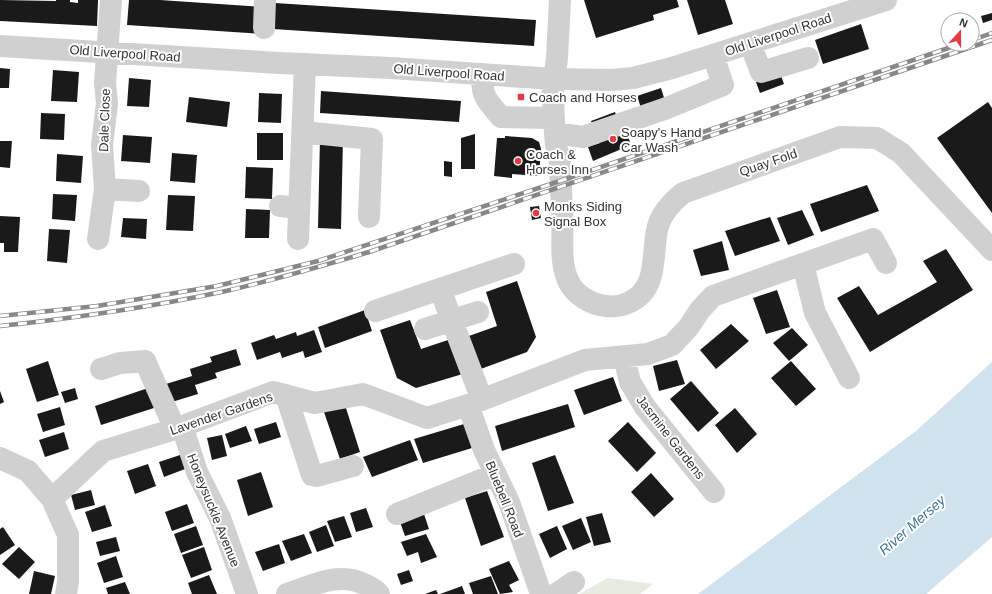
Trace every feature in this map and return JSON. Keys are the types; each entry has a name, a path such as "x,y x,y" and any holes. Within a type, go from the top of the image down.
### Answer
{"street":[{"name":"Dale Close","path":"98,239 105,189 102,145 107,103 105,83 112,0"},
{"path":"264,28 265,0"},
{"path":"555,126 554,79 557,59 560,0"},
{"name":"Old Liverpool Road","path":"0,46 108,51 554,79 612,80 633,78 713,55 883,0"},
{"path":"750,43 761,72 808,58"},
{"path":"482,74 481,84 484,98 501,117 555,126 583,137 667,108 723,85 713,55"},
{"path":"298,239 289,207 303,132 305,64"},
{"name":"Quay Fold","path":"555,126 560,161 563,230 562,256 567,279 578,293 591,302 605,307 619,306 631,302 641,294 649,282 653,269 658,225 664,212 673,201 683,193 840,137 877,138 901,152 992,250"},
{"path":"303,132 372,139 369,217"},
{"path":"105,189 139,191"},
{"name":"Lavender Gardens","path":"52,499 103,451 179,427 273,392 315,403 363,394 427,418 475,402 585,360 648,354 672,345 688,328 700,310 713,296 872,239 886,262"},
{"path":"376,311 514,264"},
{"path":"803,264 815,314 849,378"},
{"name":"Bluebell Road","path":"440,289 452,320 475,402 484,450 509,502 541,594"},
{"path":"425,330 478,312"},
{"name":"Jasmine Gardens","path":"624,357 630,382 645,407 714,492"},
{"name":"Honeysuckle Avenue","path":"101,369 120,363 145,361 179,427 197,472 220,518 247,594"},
{"path":"286,396 312,475 317,476 353,466"},
{"path":"0,458 28,471 52,499 68,535 68,582 66,594"},
{"path":"397,514 496,474"},
{"path":"287,594 336,578 355,579 376,590 380,594"},
{"path":"556,594 574,582"}],"shaded area":[{"path":"608,578 653,584 640,594 579,594"}],"water":[{"name":"River Mersey","path":"992,362 992,537 926,594 698,594 916,431"}],"building":[{"path":"0,0 70,0 70,2 78,3 78,0 98,0 97,26 0,21"},
{"path":"129,0 160,0 263,7 262,34 127,25"},
{"path":"584,0 677,0 679,7 653,15 654,20 596,38"},
{"path":"687,0 725,0 733,24 698,35"},
{"path":"275,3 536,20 534,46 273,29"},
{"path":"992,13 992,20 983,23 981,16"},
{"path":"861,24 869,49 823,64 815,40"},
{"path":"0,68 10,69 9,88 0,88"},
{"path":"53,70 79,72 77,102 51,101"},
{"path":"780,73 784,84 760,93 756,82"},
{"path":"129,78 151,80 149,107 127,106"},
{"path":"661,88 670,117 641,108 637,96"},
{"path":"321,91 461,101 459,122 320,113"},
{"path":"259,93 282,94 281,123 258,122"},
{"path":"189,97 230,102 227,127 186,122"},
{"path":"988,102 992,108 992,213 937,138"},
{"name":"Soapy's Hand Car Wash","path":"615,112 623,135 627,134 631,145 593,161 588,147 600,143 591,121"},
{"path":"41,113 65,114 64,140 40,139"},
{"path":"257,133 283,133 283,160 257,160"},
{"path":"475,134 475,169 461,169 461,138"},
{"path":"123,135 152,137 150,163 121,161"},
{"name":"Coach & Horses Inn","path":"505,136 532,138 539,142 541,149 539,176 512,174 512,178 494,176 497,138 505,138"},
{"path":"320,137 343,138 341,229 318,228"},
{"path":"0,141 12,141 10,168 0,167"},
{"path":"172,153 197,155 195,183 170,181"},
{"path":"57,154 83,156 81,183 56,181"},
{"path":"444,161 452,162 452,177 444,176"},
{"path":"246,167 273,168 272,199 245,198"},
{"path":"867,185 879,211 821,232 810,204"},
{"path":"53,194 77,195 75,221 52,219"},
{"path":"168,195 195,196 193,231 166,230"},
{"name":"Monks Siding Signal Box","path":"539,206 541,218 532,220 530,207"},
{"path":"246,209 270,210 269,238 245,238"},
{"path":"802,210 814,235 788,245 777,218"},
{"path":"0,216 20,217 18,252 4,252 4,243 0,243"},
{"path":"770,217 780,241 735,256 725,231"},
{"path":"123,218 147,219 146,239 121,237"},
{"path":"49,229 70,230 67,263 47,261"},
{"path":"722,241 729,270 701,276 693,250"},
{"path":"946,249 973,290 870,352 837,298 859,286 878,315 937,282 923,261"},
{"path":"517,281 536,337 527,352 478,370 466,337 497,326 486,292"},
{"path":"777,290 790,327 766,334 753,298"},
{"path":"365,310 372,331 325,348 318,327"},
{"path":"410,320 421,349 454,338 466,373 416,388 397,378 380,330"},
{"path":"731,324 749,341 716,369 700,350"},
{"path":"792,328 808,345 789,361 773,343"},
{"path":"314,330 322,352 305,358 303,351 282,358 280,352 257,360 251,343 274,335 276,339 296,332 297,336"},
{"path":"236,349 241,365 215,373 217,378 195,385 198,394 172,402 166,384 192,376 190,369 212,362 210,357"},
{"path":"677,360 685,384 659,391 653,366"},
{"path":"48,361 59,395 37,402 26,369"},
{"path":"791,361 816,389 796,406 771,378"},
{"path":"613,377 622,401 584,415 574,390"},
{"path":"691,381 719,413 698,432 670,399"},
{"path":"151,387 157,407 101,425 95,406"},
{"path":"75,388 78,399 65,403 61,392"},
{"path":"0,391 4,402 0,404"},
{"path":"568,404 575,427 502,451 495,426"},
{"path":"345,405 360,452 340,459 324,412"},
{"path":"60,407 65,425 43,432 37,414"},
{"path":"735,408 757,434 737,453 715,425"},
{"path":"276,422 281,437 259,444 254,429"},
{"path":"628,422 656,453 637,472 608,441"},
{"path":"464,424 472,448 423,463 414,439"},
{"path":"246,426 252,441 230,448 225,434"},
{"path":"64,432 69,449 45,457 39,440"},
{"path":"222,435 227,456 212,460 207,438"},
{"path":"410,440 418,460 372,477 363,457"},
{"path":"180,455 185,469 164,477 159,462"},
{"path":"555,455 574,503 548,511 532,463"},
{"path":"148,464 156,486 135,494 127,471"},
{"path":"261,472 273,507 248,516 237,480"},
{"path":"651,473 674,499 654,517 631,492"},
{"path":"91,490 95,505 75,510 71,495"},
{"path":"487,491 504,537 481,546 465,498"},
{"path":"187,504 194,523 172,531 165,512"},
{"path":"105,505 112,526 92,532 85,512"},
{"path":"366,508 373,527 356,532 350,513"},
{"path":"602,513 611,542 594,546 586,517"},
{"path":"424,514 429,529 405,536 400,522"},
{"path":"344,516 352,537 335,542 327,521"},
{"path":"581,518 591,542 573,550 562,526"},
{"path":"326,525 334,546 317,552 309,532"},
{"path":"196,526 203,545 181,553 174,534"},
{"path":"557,526 567,549 550,558 539,534"},
{"path":"3,527 15,545 0,555 0,529"},
{"path":"304,534 312,553 291,561 282,541"},
{"path":"426,534 437,557 421,563 418,552 407,556 401,542"},
{"path":"116,537 120,551 100,556 96,542"},
{"path":"279,544 285,563 263,571 255,552"},
{"path":"19,547 35,562 19,579 2,564"},
{"path":"204,547 212,570 191,578 182,555"},
{"path":"116,556 123,577 104,583 97,563"},
{"path":"509,561 519,580 509,585 513,592 500,594 489,569"},
{"path":"409,570 413,581 401,585 397,574"},
{"path":"34,571 55,576 51,594 29,594"},
{"path":"209,575 217,594 192,594 188,583"},
{"path":"491,576 498,594 473,594 469,583"},
{"path":"125,582 130,594 108,594 106,588"},
{"path":"462,586 465,594 440,594"},
{"path":"436,590 438,594 425,594"}],"railway":[{"path":"980,37 992,33"},
{"path":"0,326 85,316 170,302 226,291 316,268 369,252 992,40"},
{"path":"0,316 97,306 217,286 318,261 560,181 940,51"}],"place":[{"name":"Coach and Horses","path":"521,97"},
{"name":"Soapy's Hand Car Wash","path":"613,139"},
{"name":"Coach & Horses Inn","path":"518,161"},
{"name":"Monks Siding Signal Box","path":"536,213"}]}
